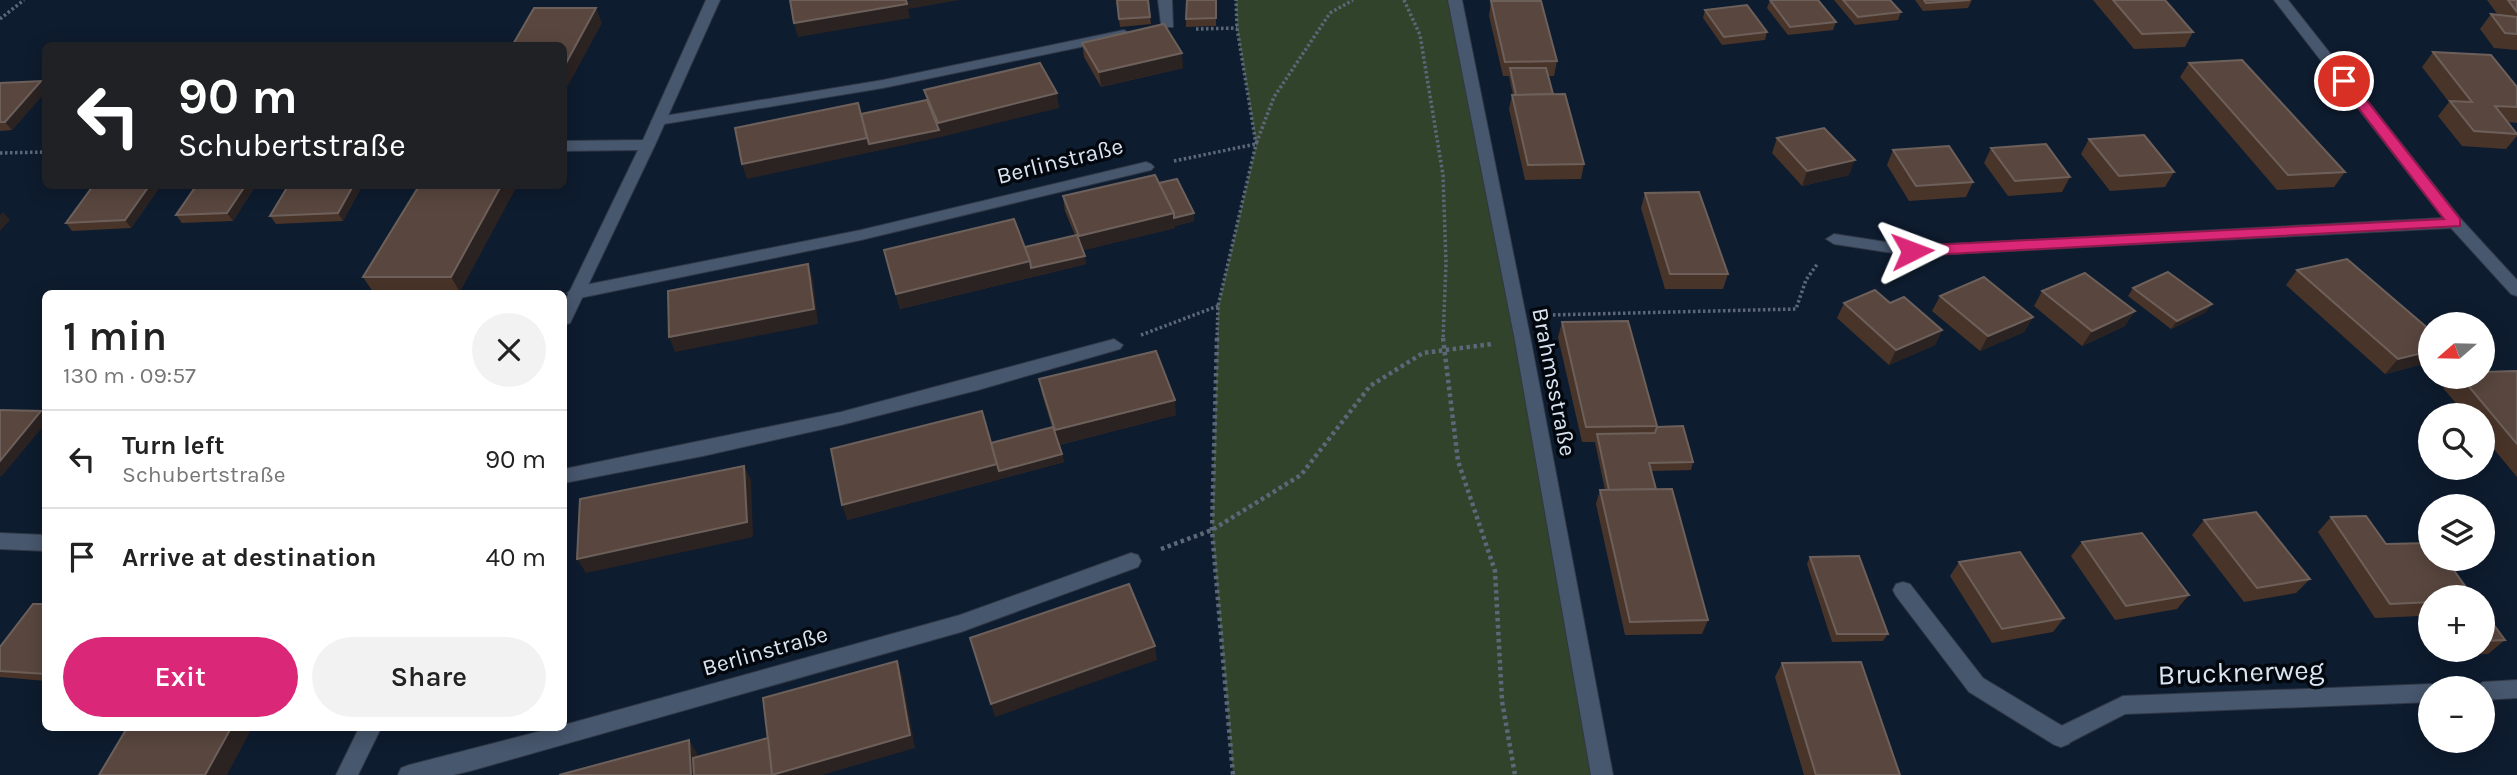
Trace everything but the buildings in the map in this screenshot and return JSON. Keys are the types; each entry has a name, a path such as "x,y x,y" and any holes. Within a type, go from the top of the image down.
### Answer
{"street":[{"path":"567,311 648,145 713,0"},
{"path":"1165,0 1168,24"},
{"name":"Brahmsstraße","path":"1455,0 1523,341 1602,775"},
{"path":"2281,0 2455,223 2517,289"},
{"path":"658,121 883,84 1127,33"},
{"path":"567,146 648,145"},
{"name":"Berlinstraße","path":"575,293 704,270 866,235 1146,167"},
{"path":"1834,239 1912,251 2455,223"},
{"path":"567,475 657,460 1004,378 1114,345"},
{"path":"0,541 42,543"},
{"name":"Berlinstraße","path":"409,775 470,761 961,623 1131,561"},
{"name":"Brucknerweg","path":"1903,590 1976,685 2061,737 2123,705 2418,694"},
{"path":"2495,691 2517,690"},
{"path":"347,775 369,731"}],"path":[{"path":"0,19 24,0"},
{"path":"1236,0 1237,28 1256,144"},
{"path":"1233,775 1212,530 1218,306 1256,144 1275,97 1330,13 1353,0"},
{"path":"1404,0 1420,35 1443,175 1446,263 1443,351 1458,461 1495,571 1502,701 1515,775"},
{"path":"1146,167 1256,144"},
{"path":"0,153 42,152"},
{"path":"1516,316 1796,309 1806,280 1834,239"},
{"path":"1114,345 1218,306"},
{"path":"1131,561 1212,530 1301,475 1370,386 1423,353 1523,341"}],"green space":[{"path":"1236,0 1455,0 1602,775 1233,775 1212,530 1218,306 1256,144 1237,28"}],"route":[{"path":"1912,251 2455,223 2344,81"}]}
